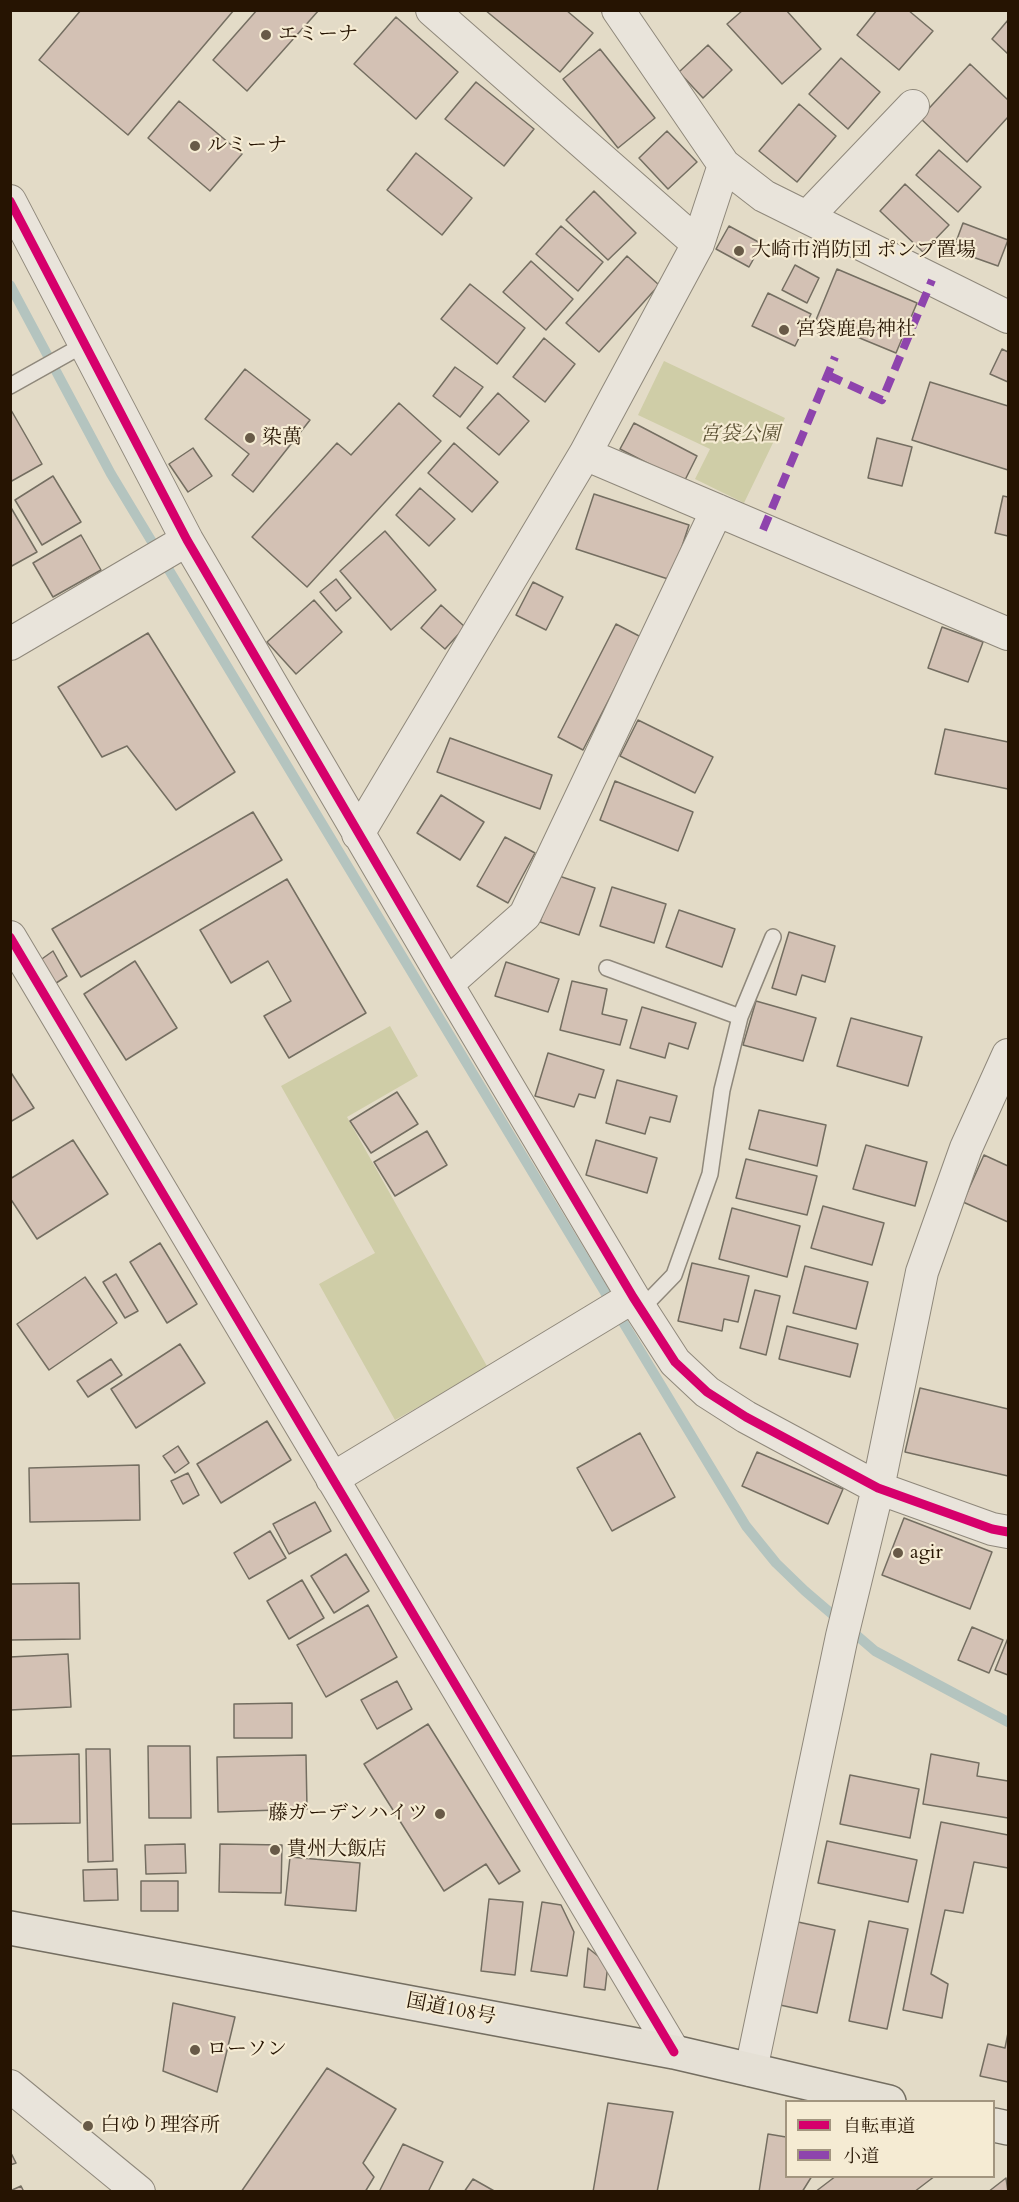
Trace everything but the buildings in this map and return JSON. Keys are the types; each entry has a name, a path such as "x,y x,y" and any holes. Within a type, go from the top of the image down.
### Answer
{"highway":[{"name":"国道108号","path":"10,1928 674,2052 881,2100"}],"street":[{"path":"432,10 698,244"},
{"path":"618,10 724,165 764,196 1008,317"},
{"path":"807,217 913,106"},
{"path":"358,834 585,454 698,244 724,165"},
{"path":"10,201 75,349 178,545 358,834 447,984 625,1306 675,1362 707,1392 746,1417 878,1488 992,1530 1008,1532"},
{"path":"585,454 1008,634"},
{"path":"447,984 525,915 717,510"},
{"path":"10,644 178,545"},
{"path":"10,937 674,2052"},
{"path":"751,2070 845,1624 878,1488 922,1272 966,1148 1008,1055"},
{"path":"333,1479 625,1306"},
{"path":"10,2086 139,2192"}],"lane":[{"path":"12,385 75,349"},
{"path":"625,1306 674,1275 710,1174 722,1090 740,1017 773,937"},
{"path":"607,968 740,1017"}],"green space":[{"name":"宮袋公園","path":"664,361 785,418 744,503 695,479 710,449 638,415"},
{"path":"390,1026 418,1076 347,1117 488,1368 395,1420 319,1284 375,1253 281,1086"}],"waterway":[{"path":"10,285 111,474 746,1526 776,1563 875,1651 1008,1722"}],"marked path":[{"path":"828,375 882,400 932,280"},
{"path":"763,530 835,357"}],"cycle path":[{"path":"10,201 187,540 447,984 633,1297 675,1362 707,1392 746,1417 878,1488 992,1529 1008,1532"},
{"path":"10,937 674,2052"}],"place":[{"name":"エミーナ","path":"266,35"},
{"name":"ルミーナ","path":"195,146"},
{"name":"大崎市消防団 ポンプ置場","path":"739,251"},
{"name":"宮袋鹿島神社","path":"784,330"},
{"name":"染萬","path":"250,438"},
{"name":"agir","path":"898,1553"},
{"name":"藤ガーデンハイツ","path":"440,1814"},
{"name":"貴州大飯店","path":"275,1850"},
{"name":"ローソン","path":"195,2050"},
{"name":"白ゆり理容所","path":"88,2126"}]}
